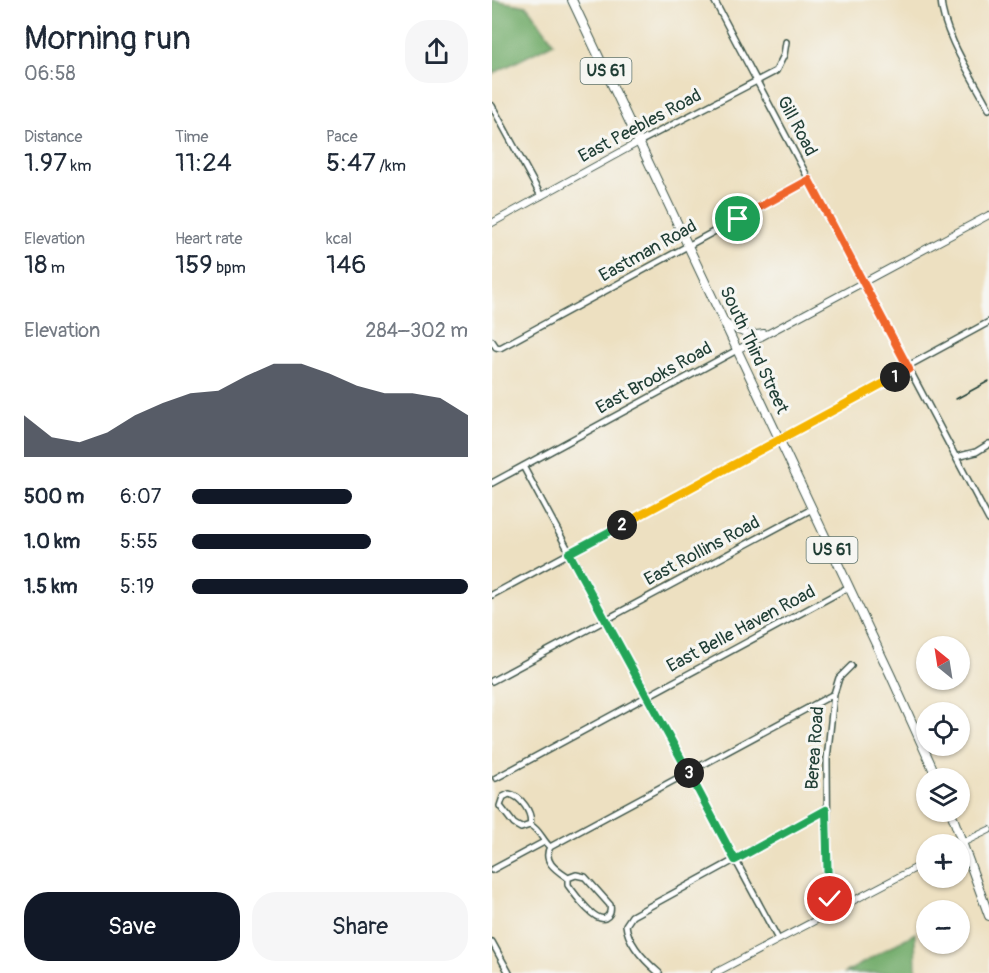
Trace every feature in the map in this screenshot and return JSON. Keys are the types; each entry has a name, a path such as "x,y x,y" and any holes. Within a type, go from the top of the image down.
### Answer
{"highway":[{"name":"South Third Street","path":"572,0 932,768"},
{"path":"970,867 989,916"}],"main road":[{"name":"East Peebles Road","path":"492,223 639,142"},
{"name":"East Brooks Road","path":"737,350 989,215"},
{"path":"725,322 743,334 752,335 773,331"},
{"path":"970,840 989,830"},
{"path":"715,973 916,868"}],"street":[{"name":"Gill Road","path":"714,0 989,520"},
{"path":"941,0 942,12 949,32 989,109"},
{"name":"East Peebles Road","path":"639,142 776,71 784,55 786,42"},
{"path":"492,106 541,196"},
{"name":"Eastman Road","path":"492,341 496,347 500,348 809,180"},
{"path":"492,595 780,440 989,321"},
{"name":"East Brooks Road","path":"492,483 737,350"},
{"path":"956,458 976,452 989,444"},
{"path":"523,466 778,939"},
{"name":"East Rollins Road","path":"492,681 812,509"},
{"name":"East Belle Haven Road","path":"496,778 849,587"},
{"name":"Berea Road","path":"835,909 828,893 827,759 834,694 842,673 851,666"},
{"path":"568,878 576,874 585,877 610,905 608,916 600,918 595,916 570,888 568,878 550,863 547,854 550,847 834,694"},
{"path":"508,794 516,796 530,814 530,825 521,828 514,824 500,806 503,797 508,794"},
{"path":"659,973 637,950 626,929 628,921 636,913 826,810"},
{"path":"530,825 538,831 550,847"},
{"path":"492,870 544,842"},
{"path":"492,942 509,973"}],"green space":[{"path":"492,0 527,6 554,43 492,74"},
{"path":"915,933 916,973 845,973"}],"railway":[{"path":"956,399 989,381"}],"route":[{"path":"738,219 809,180 909,369 569,553 735,860 826,810 830,899"}]}
